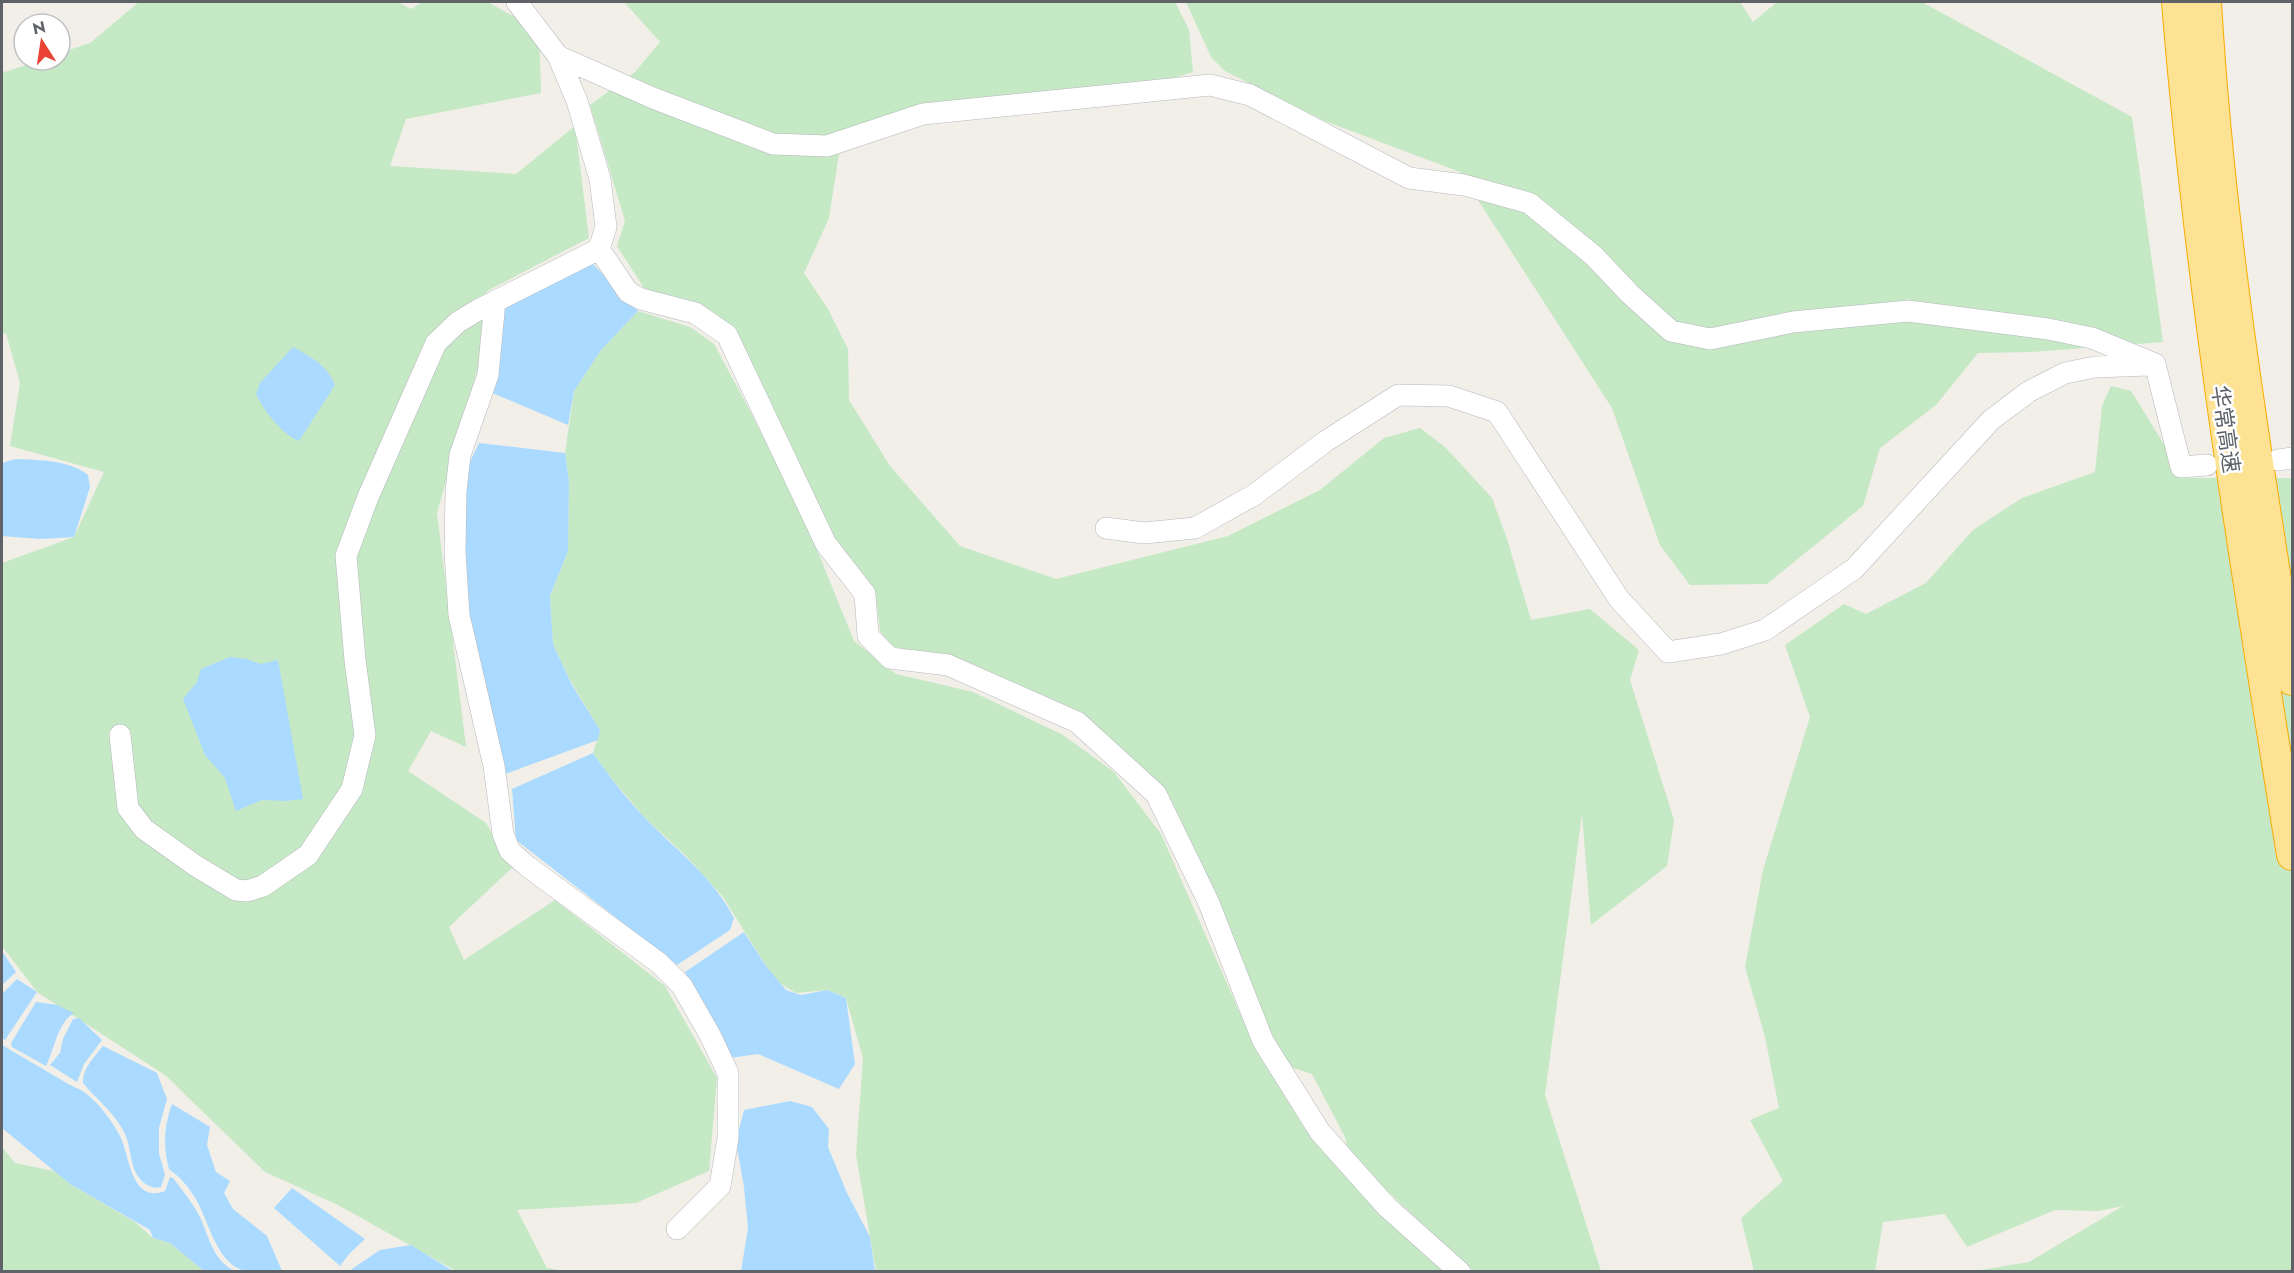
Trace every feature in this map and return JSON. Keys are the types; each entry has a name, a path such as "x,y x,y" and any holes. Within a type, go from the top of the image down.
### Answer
{"highway":[{"name":"华常高速","path":"2177,2 2196,204 2217,363 2248,586 2292,855"},
{"name":"华常高速","path":"2206,2 2210,68 2242,357 2292,680"}],"street":[{"path":"120,735 128,808 144,830 236,890 247,891 263,886 308,855 352,789 365,735 355,660 346,556 368,497 436,343 458,322 599,249 606,227 600,179 577,101 558,56 517,2"},
{"path":"558,56 653,98 773,144 826,146 923,114 1210,85 1250,95 1409,177 1464,185 1529,203 1594,256 1630,294 1671,331 1710,339 1793,322 1908,311 2092,338 2155,364"},
{"path":"599,249 628,292 641,299 695,313 727,335 826,544 865,594 868,636 890,658 948,665 1077,722 1156,794 1208,901 1263,1041 1320,1132 1387,1207 1460,1272"},
{"path":"495,301 488,375 460,455 456,491 455,552 459,615 494,766 503,834 510,852 659,963 682,986 710,1035 728,1073 728,1138 720,1186 677,1229"},
{"path":"2155,364 2181,467 2207,465"},
{"path":"1106,528 1144,533 1195,528 1254,495 1326,441 1398,395 1449,396 1497,412 1619,599 1668,652 1711,645 1765,630 1854,569 1991,420 2028,392 2065,373 2095,367 2155,364"}],"green space":[{"path":"139,2 398,2 411,9 423,2 488,2 539,31 541,93 406,119 390,166 516,174 575,126 589,238 487,291 478,367 437,513 466,747 431,731 408,771 486,823 512,868 449,927 464,960 555,900 665,986 717,1078 709,1171 636,1203 517,1210 547,1268 563,1271 456,1271 338,1205 265,1172 165,1075 37,992 2,946 2,563 74,537 104,472 10,446 20,383 6,333 2,335 2,71 72,72 72,49 90,43"},
{"path":"624,2 1175,2 1189,30 1193,72 1168,80 936,102 839,154 829,218 804,273 828,309 848,349 849,400 890,466 960,546 1056,579 1228,536 1320,490 1384,438 1420,428 1446,448 1492,498 1507,539 1531,620 1590,609 1639,650 1630,680 1674,820 1667,866 1591,925 1582,814 1545,1095 1601,1271 1473,1271 1349,1155 1345,1137 1312,1074 1287,1066 1243,972 1167,794 1080,714 954,659 891,646 880,631 876,597 836,544 761,390 722,319 644,288 617,246 625,221 590,105 635,72 660,42"},
{"path":"1186,2 1740,2 1753,22 1777,2 1922,2 2132,117 2163,342 2032,352 1978,353 1936,405 1880,448 1863,506 1767,584 1690,585 1660,545 1612,408 1460,172 1325,121 1225,71 1211,57"},
{"path":"638,311 690,327 714,344 803,515 854,641 896,674 973,692 1063,735 1114,772 1161,834 1255,1047 1304,1128 1387,1217 1450,1271 876,1271 856,1155 863,1058 846,998 827,990 796,993 781,984 766,966 723,897 686,856 645,818 593,753 600,730 571,682 553,644 550,596 568,551 569,481 565,453 574,391 601,350"},
{"path":"2111,386 2131,391 2185,478 2292,478 2292,1271 1975,1271 2029,1262 2123,1206 2098,1211 2055,1210 1967,1247 1945,1214 1883,1222 1875,1271 1754,1271 1741,1218 1783,1181 1750,1120 1779,1108 1765,1037 1745,967 1763,870 1810,717 1785,645 1844,604 1866,614 1926,583 1973,530 2022,498 2095,472 2102,406"},
{"path":"2,1147 15,1163 54,1171 70,1184 135,1222 153,1238 170,1243 204,1271 2,1271"}],"water":[{"path":"589,260 638,311 601,350 574,391 568,425 490,392 498,308"},
{"path":"293,347 323,367 335,385 299,441 286,433 274,421 256,394 260,383"},
{"path":"479,443 565,453 569,481 568,551 550,596 553,644 572,685 600,730 598,740 505,774 466,601 464,530 468,466"},
{"path":"15,459 63,464 88,475 90,487 74,537 40,539 2,536 2,463"},
{"path":"230,657 261,664 278,660 303,799 262,800 236,811 225,778 205,755 183,699 197,682 201,669"},
{"path":"593,753 638,810 705,877 734,918 730,930 677,965 516,840 512,789"},
{"path":"744,932 766,966 786,990 801,995 827,990 846,998 855,1064 839,1089 758,1054 730,1058 685,972"},
{"path":"2,951 16,972 2,985"},
{"path":"17,979 37,992 5,1040 2,1038 2,994"},
{"path":"36,1002 57,1005 74,1013 68,1017 60,1030 46,1066 12,1047 11,1043"},
{"path":"79,1018 102,1040 84,1064 77,1082 50,1065 60,1053 63,1039 73,1019"},
{"path":"2,1045 90,1097 109,1118 120,1136 133,1176 138,1184 145,1191 153,1193 165,1191 170,1177 173,1178 200,1217 217,1255 235,1271 204,1271 170,1243 153,1238 150,1230 70,1184 2,1128"},
{"path":"103,1046 157,1073 167,1099 159,1128 159,1153 165,1175 161,1187 151,1186 139,1178 121,1126 83,1083 87,1068"},
{"path":"790,1101 812,1107 829,1129 828,1147 847,1193 870,1237 875,1271 741,1271 748,1228 736,1142 744,1110"},
{"path":"172,1104 210,1127 207,1145 216,1172 230,1181 224,1193 233,1209 267,1236 282,1271 245,1271 226,1259 220,1250 194,1196 183,1181 169,1169 165,1136"},
{"path":"292,1188 365,1239 340,1266 274,1208"},
{"path":"411,1245 453,1271 349,1271 380,1250"}]}
